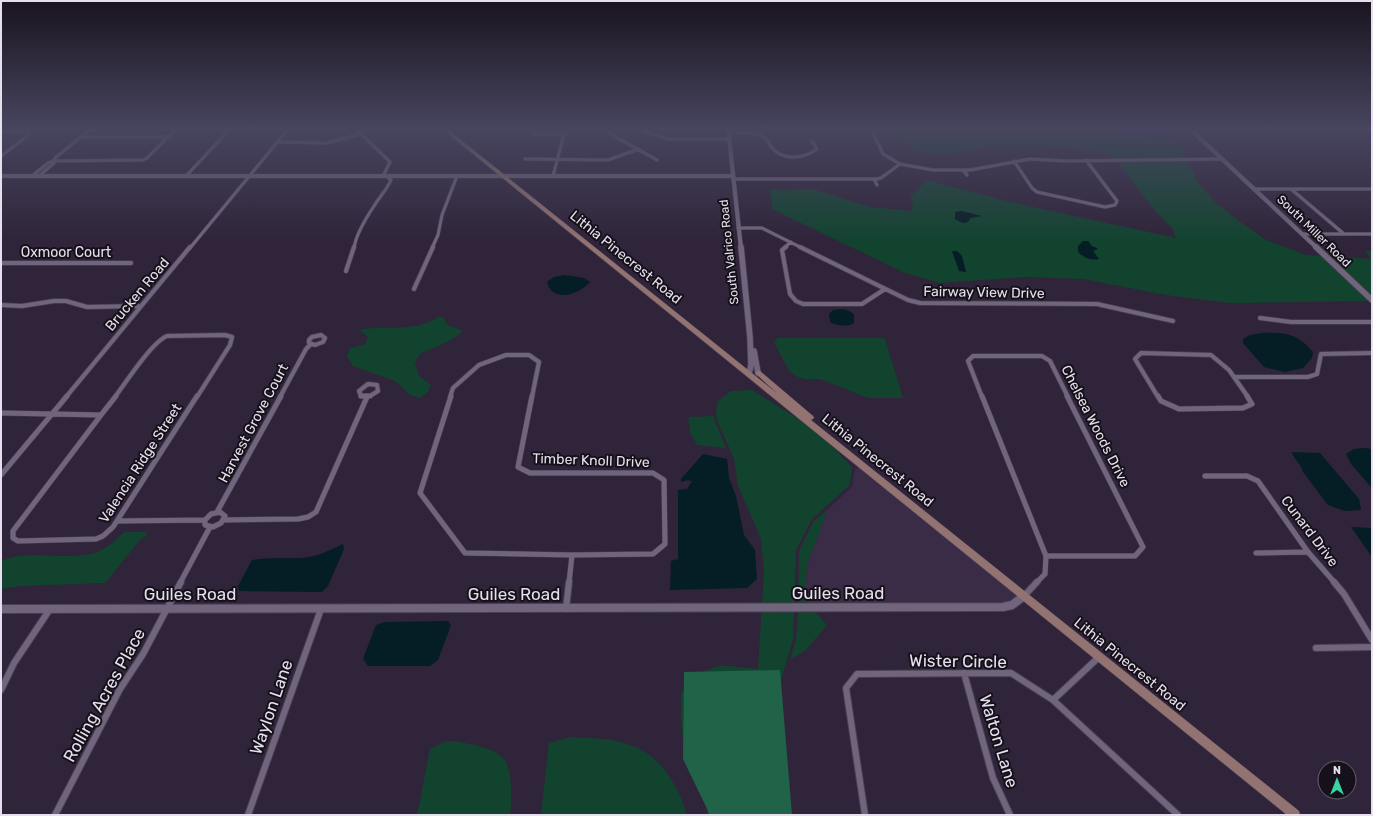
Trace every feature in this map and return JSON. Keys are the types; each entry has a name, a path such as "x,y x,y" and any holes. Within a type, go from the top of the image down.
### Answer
{"main road":[{"name":"Lithia Pinecrest Road","path":"491,166 1295,815"},
{"path":"758,372 805,413 817,429"}],"street":[{"path":"32,176 45,166"},
{"path":"186,176 196,166"},
{"name":"Brucken Road","path":"1,475 258,166"},
{"path":"346,271 353,253 355,241 374,205 386,191 391,180 384,174 388,166"},
{"path":"553,176 556,166"},
{"name":"South Valrico Road","path":"732,166 750,337 751,365 749,374"},
{"path":"1,176 553,176 874,179 881,178 897,166"},
{"path":"911,166 933,170 963,170 985,166"},
{"path":"1017,166 1032,188 1038,192 1105,207 1115,205 1117,202 1090,166"},
{"name":"South Miller Road","path":"1232,166 1372,300"},
{"path":"42,168 48,168"},
{"path":"39,176 48,168"},
{"path":"963,170 967,175"},
{"path":"414,289 438,235 442,215 458,176"},
{"path":"874,179 877,185"},
{"path":"1256,189 1372,188"},
{"path":"1291,189 1344,234"},
{"name":"Fairway View Drive","path":"738,228 762,228 908,300 920,303 1096,304 1173,321"},
{"path":"1303,234 1372,234"},
{"path":"791,242 782,250 790,294 796,301 803,304 862,304 885,289"},
{"name":"Oxmoor Court","path":"1,263 131,263"},
{"path":"1,305 22,306 54,301 66,301 87,307 141,306"},
{"path":"1260,318 1291,322 1372,322"},
{"name":"Valencia Ridge Street","path":"174,335 225,335 232,337 230,345 117,521 108,532 96,539 18,541 13,538 13,531 101,415 154,346 162,338 174,335"},
{"path":"750,337 758,372"},
{"name":"Harvest Grove Court","path":"205,520 211,514 217,512 221,507 310,344"},
{"path":"1235,377 1252,404 1243,408 1178,408 1162,401 1135,359 1141,354 1210,354 1220,360 1235,377 1308,377 1317,374 1321,354 1372,353"},
{"name":"Timber Knoll Drive","path":"506,355 529,355 539,362 518,467 530,473 653,473 664,480 666,544 653,554 572,555 465,553 420,493 453,388 479,366 506,355"},
{"name":"Chelsea Woods Drive","path":"1024,596 1045,574 1046,556 968,361 973,356 1042,356 1050,361 1144,547 1135,556 1046,556"},
{"path":"117,521 205,520 205,525 210,527 219,525 224,520 298,519 308,517 316,512 367,397"},
{"path":"1,413 101,415"},
{"name":"Cunard Drive","path":"1205,476 1247,476 1258,481 1308,552 1344,594 1372,640"},
{"path":"217,512 224,514 224,520"},
{"path":"168,610 210,527"},
{"path":"1256,553 1308,552"},
{"path":"566,609 572,555"},
{"name":"Guiles Road","path":"1,609 168,610 1003,607 1012,605 1024,596"},
{"path":"1,690 14,663 50,609"},
{"name":"Waylon Lane","path":"248,815 321,609"},
{"name":"Rolling Acres Place","path":"55,815 120,689 143,654 168,610"},
{"path":"1316,648 1372,647"},
{"path":"1053,700 1099,657"},
{"name":"Walton Lane","path":"964,673 993,778 1010,815"},
{"name":"Wister Circle","path":"864,815 846,688 857,674 1011,673 1053,700 1178,815"}],"shaded area":[{"path":"861,467 1018,595 1001,604 808,604 805,601 807,564 827,510 852,487 855,469"}],"green space":[{"path":"1120,166 1190,166 1198,182 1215,202 1239,221 1266,240 1306,255 1324,256 1368,301 1230,303 1166,295 1083,279 1027,277 940,283 905,273 772,209 770,190 813,189 870,207 911,211 913,202 910,197 927,180 1010,202 1176,238 1173,229 1158,214"},
{"path":"1365,251 1372,251 1372,298 1329,256 1371,259"},
{"path":"440,316 445,319 446,324 463,331 453,339 420,354 415,363 419,376 431,385 428,392 420,398 410,395 395,381 353,366 347,356 350,348 365,344 368,337 359,330 370,328 410,327 430,322"},
{"path":"778,338 884,338 903,398 868,398 820,379 805,379 798,377 789,371 774,342"},
{"path":"752,390 808,425 834,448 852,467 850,485 812,519 796,550 793,639 777,694 787,815 707,815 705,797 683,739 681,693 695,675 720,665 758,669 764,573 761,539 738,486 734,459 716,418 717,402 731,391"},
{"path":"714,416 726,448 697,445 690,432 688,417"},
{"path":"827,510 807,564 805,601 808,604 798,604 799,551 814,521"},
{"path":"125,532 144,532 148,534 138,542 104,583 21,586 1,589 1,561 13,557 25,556 76,556 88,554 104,549"},
{"path":"798,612 815,612 827,625 806,650 790,660 796,640"},
{"path":"780,670 792,815 710,815 683,759 684,672"},
{"path":"571,737 617,741 642,750 654,758 664,769 674,784 680,795 686,815 541,815 549,743"},
{"path":"446,741 467,743 491,750 498,753 502,757 506,762 510,776 510,815 417,815 430,749"}],"water":[{"path":"962,211 982,216 971,218 968,222 963,223 955,219 955,212"},
{"path":"1083,241 1088,241 1092,246 1098,249 1093,251 1099,259 1094,260 1088,258 1078,252 1078,246"},
{"path":"952,251 957,251 962,256 966,272 959,271"},
{"path":"564,275 584,278 590,282 585,287 573,293 560,295 554,293 550,289 547,282 554,277"},
{"path":"843,309 854,314 854,323 842,326 830,322 829,314 833,310"},
{"path":"1277,333 1296,337 1313,352 1312,358 1303,368 1285,372 1264,367 1243,343 1243,339 1250,335"},
{"path":"1354,449 1372,449 1372,488 1351,464 1346,454"},
{"path":"1292,452 1320,453 1359,499 1361,510 1345,511 1328,505 1303,472"},
{"path":"703,454 727,459 729,478 736,496 744,535 755,550 757,579 747,588 670,590 671,561 678,559 678,490 687,489 692,481 688,480 681,482 681,479"},
{"path":"1351,527 1372,528 1372,557"},
{"path":"343,544 344,549 328,586 322,592 239,591 238,586 252,560 308,557 323,553"},
{"path":"448,621 451,625 438,660 430,666 368,666 363,659 376,625 385,622"}]}
